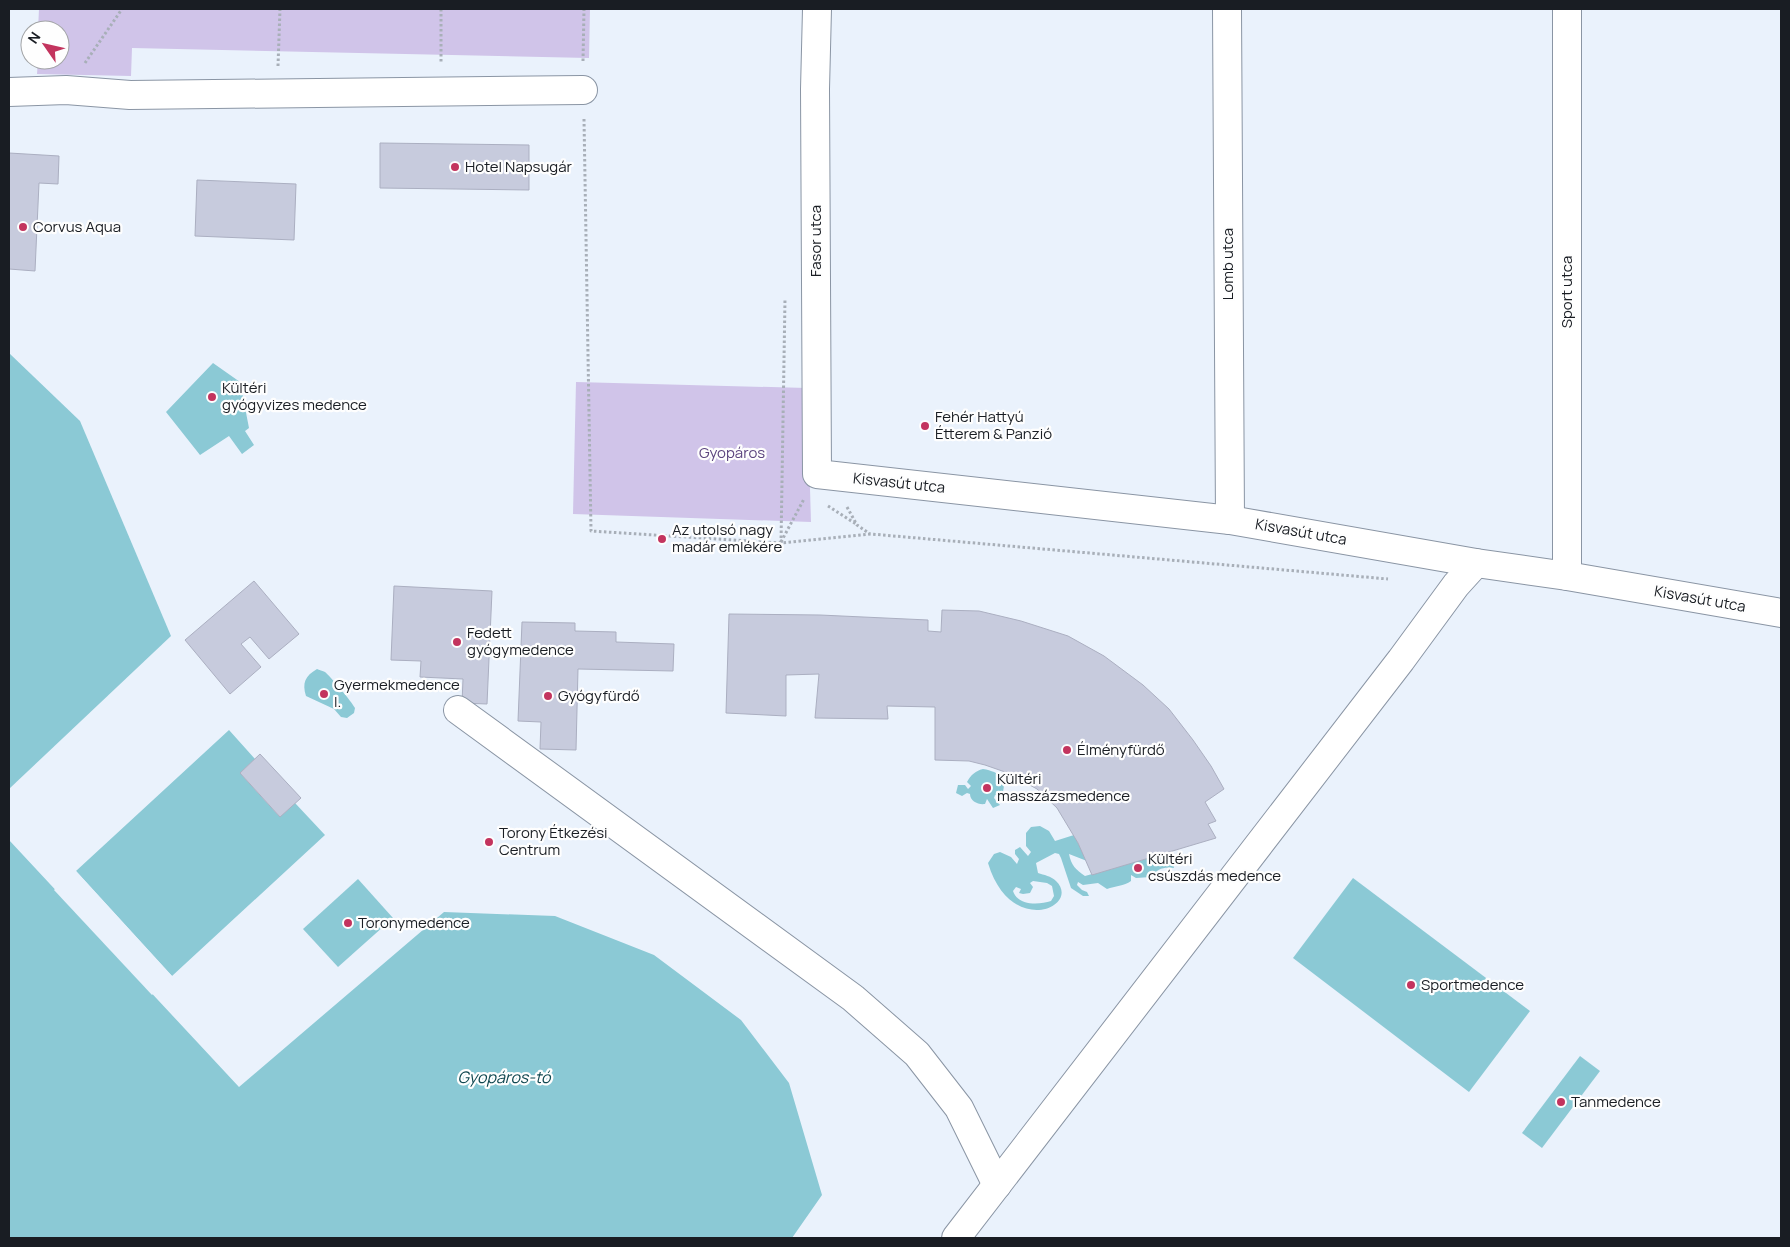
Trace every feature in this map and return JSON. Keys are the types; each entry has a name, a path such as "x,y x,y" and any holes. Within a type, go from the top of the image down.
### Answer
{"street":[{"name":"Fasor utca","path":"817,9 815,89 817,474"},
{"name":"Lomb utca","path":"1226,9 1230,520"},
{"name":"Sport utca","path":"1567,9 1567,576"},
{"path":"9,92 66,90 130,94 583,90"},
{"name":"Kisvasút utca","path":"817,474 1230,520 1781,613"},
{"path":"956,1238 1401,660 1456,585 1476,563"},
{"path":"458,710 853,998 917,1054 959,1108 997,1185"}],"path":[{"path":"66,90 122,9"},
{"path":"277,93 280,9"},
{"path":"441,9 441,92"},
{"path":"584,9 583,90 591,531 781,543 871,534 1396,580"},
{"path":"781,543 817,474"}],"green space":[{"path":"39,9 590,9 589,58 132,48 131,76 37,74 37,70 70,70 70,20 38,20"},
{"name":"Gyopáros","path":"576,382 807,388 811,522 573,514"}],"water":[{"path":"9,353 80,421 171,636 9,789"},
{"name":"Kültéri gyógyvizes medence","path":"213,363 240,382 249,428 245,431 254,445 242,454 229,436 200,455 166,412"},
{"name":"Gyermekmedence I.","path":"317,669 325,672 341,689 355,708 354,713 347,718 341,717 334,709 306,696 304,687 307,677"},
{"path":"229,730 255,759 240,773 280,817 295,803 325,835 172,976 76,871"},
{"name":"Kültéri masszázsmedence","path":"983,769 998,774 1003,781 1001,797 995,795 994,798 1000,805 993,808 987,799 985,804 980,804 973,801 970,794 967,793 962,796 956,793 958,785 965,785 968,789 971,786 967,782 970,777 975,772"},
{"name":"Kültéri csúszdás medence","path":"1040,826 1049,831 1055,841 1074,835 1087,861 1069,854 1070,858 1074,867 1085,876 1170,852 1174,868 1161,869 1151,877 1136,878 1131,875 1131,881 1128,883 1107,889 1098,883 1083,885 1078,882 1077,885 1087,892 1089,896 1083,896 1071,888 1061,858 1059,854 1055,853 1036,863 1038,873 1056,881 1061,891 1060,899 1052,906 1040,910 1026,909 1012,901 999,887 988,863 994,854 1000,852 1011,857 1017,864 1019,859 1015,854 1015,850 1020,847 1028,856 1031,852 1026,846 1026,833 1031,827","holes":["1033,881 1047,883 1052,886 1054,896 1051,901 1035,904 1024,902 1013,891 1016,887 1021,889 1019,893 1030,893 1033,887 1030,883"]},
{"name":"Gyopáros-tó","path":"9,840 239,1087 444,912 555,916 654,955 741,1020 789,1083 822,1195 792,1238 9,1238"},
{"name":"Sportmedence","path":"1353,878 1530,1011 1469,1092 1293,958"},
{"name":"Toronymedence","path":"358,879 393,918 338,967 303,929"},
{"name":"Tanmedence","path":"1580,1056 1600,1071 1542,1148 1522,1133"}],"pier":[{"path":"76,871 172,976 171,977 74,872"},
{"path":"56,888 154,993 152,995 54,890"}],"building":[{"name":"Hotel Napsugár","path":"380,143 529,145 529,190 380,188"},
{"name":"Corvus Aqua","path":"9,153 59,156 58,184 39,183 35,271 9,269"},
{"path":"197,180 296,184 294,240 195,236"},
{"path":"254,581 299,634 269,659 250,637 241,644 261,667 230,694 185,640"},
{"path":"394,586 492,591 487,704 462,703 463,679 420,677 421,661 391,660"},
{"name":"Élményfürdő","path":"942,610 979,611 1021,621 1068,636 1104,656 1143,685 1169,709 1211,766 1224,789 1205,802 1216,821 1208,824 1216,838 1092,875 1078,843 1057,808 1037,789 1008,773 985,765 969,761 935,760 935,707 887,706 888,719 815,718 819,674 786,675 786,716 726,713 729,614 820,615 928,620 928,631 941,632"},
{"name":"Gyógyfürdő","path":"522,622 575,623 575,631 616,632 616,642 674,644 673,671 578,669 576,750 540,749 541,722 518,721"},
{"path":"260,754 301,798 280,817 240,773"}],"place":[{"name":"Hotel Napsugár","path":"455,167"},
{"name":"Corvus Aqua","path":"23,227"},
{"name":"Kültéri gyógyvizes medence","path":"212,397"},
{"name":"Fehér Hattyú Étterem & Panzió","path":"925,426"},
{"name":"Az utolsó nagy madár emlékére","path":"662,539"},
{"name":"Fedett gyógymedence","path":"457,642"},
{"name":"Gyermekmedence I.","path":"324,694"},
{"name":"Gyógyfürdő","path":"548,696"},
{"name":"Élményfürdő","path":"1067,750"},
{"name":"Kültéri masszázsmedence","path":"987,788"},
{"name":"Torony Étkezési Centrum","path":"489,842"},
{"name":"Kültéri csúszdás medence","path":"1138,868"},
{"name":"Toronymedence","path":"348,923"},
{"name":"Sportmedence","path":"1411,985"},
{"name":"Tanmedence","path":"1561,1102"}]}
